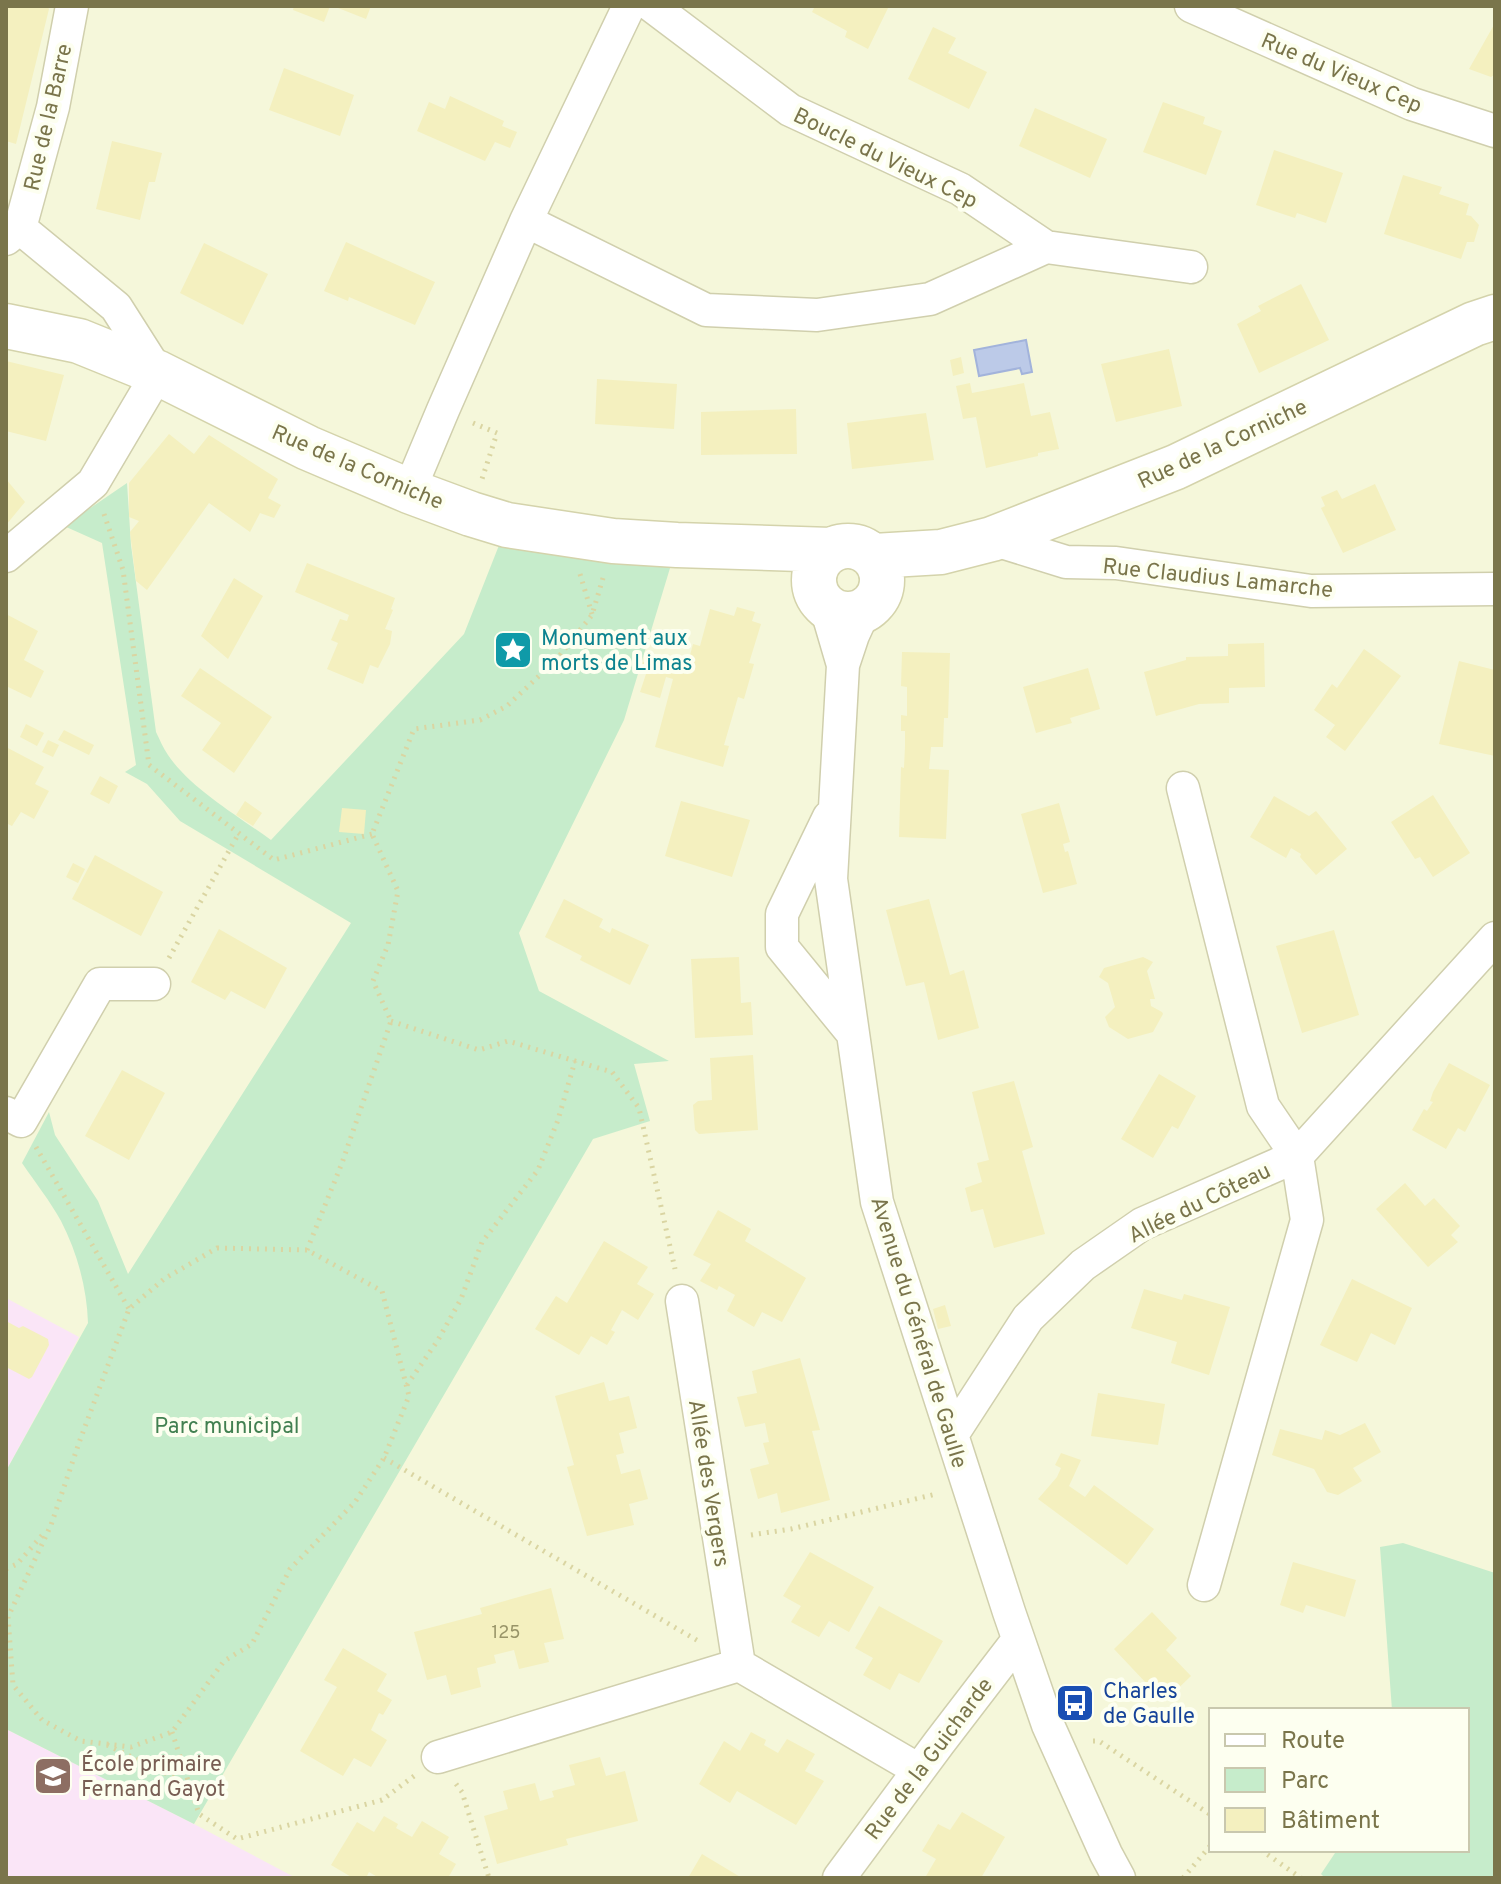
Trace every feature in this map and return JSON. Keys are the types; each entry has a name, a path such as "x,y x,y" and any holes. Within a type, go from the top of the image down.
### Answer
{"main road":[{"name":"Rue de la Corniche","path":"6,326 79,341 158,373 308,448 471,514 507,525 613,541 726,547 848,584 941,552 992,539 1176,467 1474,324 1495,317"}],"street":[{"name":"Rue de la Barre","path":"72,6 53,107 13,234 116,307 158,373"},
{"path":"409,491 526,221 629,6"},
{"name":"Boucle du Vieux Cep","path":"652,6 790,110 960,189 1046,247 1191,267"},
{"name":"Rue du Vieux Cep","path":"1191,6 1412,104 1495,131"},
{"path":"526,221 706,310 817,315 930,299 1046,247"},
{"path":"6,556 93,483 158,373"},
{"name":"Rue Claudius Lamarche","path":"992,539 1066,562 1116,563 1311,591 1495,589"},
{"name":"Avenue du Général de Gaulle","path":"848,584 831,879 877,1202 1052,1737 1119,1878"},
{"name":"Allée du Côteau","path":"1183,788 1263,1106 1297,1156 1307,1220 1204,1585"},
{"path":"836,803 782,914 782,947 853,1034"},
{"name":"Allée du Côteau","path":"952,1435 1028,1318 1083,1265 1142,1224 1297,1156 1495,938"},
{"path":"13,1117 100,984 159,975"},
{"name":"Allée des Vergers","path":"682,1301 739,1665"},
{"name":"Rue de la Guicharde","path":"839,1878 1018,1640"},
{"path":"438,1757 739,1665 919,1770"}],"path":[{"path":"443,410 497,433 471,514"},
{"path":"93,483 123,570 149,765 274,860 372,834"},
{"path":"307,1250 342,1163 391,1021 373,981 388,945 398,891 372,834 414,729 480,720 517,697 556,660 592,615 613,541"},
{"path":"159,975 239,833"},
{"path":"391,1021 479,1050 508,1041 612,1072 639,1108 682,1301"},
{"path":"407,1385 461,1299 482,1242 538,1170 558,1120 575,1061"},
{"path":"13,1117 129,1309"},
{"path":"217,1248 307,1250 382,1291 409,1396 384,1458 355,1502 290,1569 252,1644 224,1661 172,1732 131,1747 81,1741 42,1720 13,1685 8,1617 51,1525 129,1309 164,1279 217,1248"},
{"path":"384,1458 739,1665"},
{"path":"719,1540 791,1529 968,1485"},
{"path":"6,1569 17,1564 51,1525"},
{"path":"172,1732 199,1814 237,1839 382,1800 438,1757 462,1792 489,1878"},
{"path":"1052,1737 1099,1741 1209,1814"},
{"path":"102,1743 189,1785"},
{"path":"1183,1878 1209,1847"},
{"path":"1264,1852 1301,1878"}],"shaded area":[{"path":"6,6 1495,6 1495,1878 6,1878"},
{"path":"6,1298 79,1337 6,1471"},
{"name":"École primaire Fernand Gayot","path":"6,1729 194,1824 296,1878 6,1878"}],"green space":[{"name":"Parc municipal","path":"127,483 131,545 156,732 168,755 189,779 271,840 464,634 507,525 677,545 624,720 519,933 539,991 669,1061 634,1064 650,1121 593,1139 194,1824 6,1729 6,1471 88,1323 83,1284 72,1245 57,1214 22,1163 49,1112 55,1135 98,1201 128,1274 351,923 180,821 147,784 125,772 136,765 102,543 64,526"},
{"path":"1403,1543 1495,1573 1495,1878 1325,1878 1321,1874 1336,1852 1469,1852 1469,1708 1392,1708 1380,1547"}],"water":[{"path":"1026,340 1032,372 1022,374 1020,368 979,376 974,350"}],"building":[{"path":"6,6 47,6 49,9 16,144 6,141"},
{"path":"294,6 330,6 324,22 293,10"},
{"path":"333,6 371,6 366,19"},
{"path":"815,6 889,6 868,49 845,37 847,31 812,12"},
{"path":"1495,23 1495,74 1491,77 1469,69"},
{"path":"933,27 956,38 948,53 987,72 969,109 908,79"},
{"path":"284,68 354,95 340,136 269,110"},
{"path":"450,96 504,121 502,126 517,132 510,148 495,142 485,161 417,131 429,102 445,109"},
{"path":"1163,102 1205,117 1203,124 1222,131 1206,175 1143,152"},
{"path":"1035,108 1107,139 1090,178 1019,146"},
{"path":"112,141 162,153 155,182 149,182 140,220 96,209"},
{"path":"1274,150 1343,173 1326,223 1297,213 1295,218 1256,205"},
{"path":"1403,175 1442,187 1439,194 1469,204 1466,215 1479,225 1474,242 1467,242 1461,259 1384,234"},
{"path":"346,242 435,282 415,325 349,297 348,301 324,291"},
{"path":"204,243 268,274 243,325 180,293"},
{"path":"1301,284 1329,340 1259,373 1237,324 1261,311 1258,306"},
{"path":"1169,349 1182,406 1116,422 1101,364"},
{"path":"961,357 964,373 953,376 950,360"},
{"path":"6,361 64,375 46,441 6,431"},
{"path":"597,379 677,384 674,429 595,424"},
{"path":"970,383 972,393 1024,383 1031,416 1050,412 1059,449 986,468 976,417 963,419 956,386"},
{"path":"796,409 797,454 701,455 701,412"},
{"path":"926,413 934,460 852,469 847,423"},
{"path":"169,434 194,454 209,435 278,479 268,498 281,505 274,518 260,513 250,532 209,503 147,590 136,581 130,532 139,521 129,517 129,483"},
{"path":"6,479 25,502 6,525"},
{"path":"1375,484 1396,530 1343,553 1321,508 1325,506 1321,497 1337,490 1342,499"},
{"path":"307,563 395,598 385,629 392,631 390,644 378,668 370,665 363,684 327,669 338,643 331,640 340,619 347,621 349,615 295,592"},
{"path":"234,578 263,596 228,659 201,636"},
{"path":"737,607 755,612 752,621 761,624 749,663 754,664 744,699 738,697 724,745 729,746 723,767 655,747 673,679 666,677 660,698 640,692 647,671 641,669 643,662 685,674 693,644 700,646 710,609 734,616"},
{"path":"6,614 38,631 24,660 44,671 31,698 6,686"},
{"path":"1264,643 1265,687 1229,688 1229,703 1199,704 1156,716 1144,672 1186,660 1186,657 1228,656 1228,644"},
{"path":"1364,649 1401,676 1345,751 1326,737 1335,725 1314,710 1332,684 1337,688"},
{"path":"902,652 950,653 948,718 944,718 943,747 931,747 929,769 949,770 946,839 899,837 901,767 904,768 905,746 901,715 907,716 907,687 901,686"},
{"path":"1459,661 1495,670 1495,756 1439,744"},
{"path":"200,668 272,717 234,773 202,750 221,723 181,696"},
{"path":"1088,668 1100,709 1070,718 1072,723 1036,733 1023,687"},
{"path":"26,724 44,733 37,746 20,737"},
{"path":"64,730 94,745 89,755 58,740"},
{"path":"48,740 59,745 53,757 42,752"},
{"path":"6,747 44,767 35,784 49,791 34,819 21,812 12,826 6,823"},
{"path":"100,776 118,786 109,804 90,794"},
{"path":"1433,795 1470,853 1433,877 1420,857 1415,859 1391,822"},
{"path":"1274,796 1309,816 1316,811 1347,849 1316,875 1300,857 1301,854 1291,848 1286,858 1250,837"},
{"path":"245,801 262,813 253,826 236,815"},
{"path":"681,801 750,820 732,877 665,856"},
{"path":"1059,803 1070,842 1063,844 1065,852 1068,851 1077,884 1043,893 1021,814"},
{"path":"342,808 366,810 364,834 339,832"},
{"path":"95,855 163,892 141,936 72,899"},
{"path":"73,863 85,869 78,883 66,877"},
{"path":"564,899 603,919 599,927 610,933 612,928 649,945 630,985 580,960 582,956 545,937"},
{"path":"929,899 950,975 964,970 979,1028 938,1040 924,982 906,986 886,910"},
{"path":"219,929 287,968 265,1009 231,991 225,1000 191,982"},
{"path":"1334,930 1359,1015 1302,1033 1276,946"},
{"path":"739,957 741,1003 751,1002 753,1035 695,1038 691,959"},
{"path":"1143,957 1153,962 1147,971 1155,999 1150,999 1151,1006 1163,1014 1153,1032 1128,1039 1109,1027 1105,1017 1115,1007 1108,983 1099,977 1104,968"},
{"path":"753,1055 758,1130 699,1134 695,1130 693,1105 698,1101 712,1100 710,1058"},
{"path":"1449,1063 1490,1085 1465,1132 1458,1128 1446,1149 1412,1130 1424,1109 1427,1111 1433,1102 1430,1101 1433,1092"},
{"path":"122,1070 165,1093 129,1160 85,1136"},
{"path":"1159,1074 1196,1096 1178,1129 1172,1126 1153,1158 1121,1139"},
{"path":"1014,1081 1033,1147 1022,1151 1045,1234 994,1248 983,1209 971,1212 965,1188 982,1182 977,1163 989,1160 972,1092"},
{"path":"1405,1183 1425,1206 1434,1198 1460,1226 1451,1235 1458,1242 1428,1267 1376,1209"},
{"path":"718,1210 751,1229 745,1241 806,1278 782,1322 762,1312 754,1327 727,1311 735,1295 719,1286 717,1290 700,1281 711,1264 693,1255"},
{"path":"604,1241 648,1267 637,1284 654,1294 638,1320 622,1310 607,1345 591,1336 579,1355 535,1329 556,1296 567,1303"},
{"path":"1352,1279 1412,1308 1395,1345 1371,1333 1357,1362 1320,1345"},
{"path":"1144,1289 1182,1300 1184,1294 1230,1307 1209,1375 1171,1363 1177,1342 1131,1328"},
{"path":"945,1305 951,1326 938,1329 933,1309"},
{"path":"6,1321 48,1339 49,1345 29,1379 6,1367"},
{"path":"800,1358 820,1430 812,1431 830,1500 781,1513 777,1493 758,1499 750,1469 769,1464 763,1443 769,1442 765,1423 745,1427 737,1397 757,1393 752,1371"},
{"path":"604,1382 609,1401 629,1396 637,1428 619,1433 624,1453 616,1455 621,1474 640,1469 648,1499 629,1504 634,1525 587,1536 567,1467 574,1465 555,1396"},
{"path":"1098,1393 1165,1404 1158,1445 1091,1436"},
{"path":"1365,1423 1381,1452 1353,1468 1362,1481 1338,1495 1327,1492 1314,1469 1272,1455 1280,1429 1322,1440 1325,1430 1340,1435"},
{"path":"1061,1453 1081,1460 1069,1486 1085,1497 1094,1485 1154,1529 1127,1565 1038,1499 1057,1477 1061,1468 1055,1465"},
{"path":"810,1552 874,1587 849,1632 829,1621 819,1637 791,1622 801,1606 783,1596"},
{"path":"1293,1562 1356,1580 1345,1617 1306,1605 1303,1613 1280,1605"},
{"path":"551,1588 564,1639 544,1643 549,1662 519,1669 514,1650 494,1655 496,1663 477,1668 481,1687 451,1695 446,1675 427,1680 414,1632 482,1614 480,1608"},
{"path":"879,1606 943,1641 919,1683 899,1673 890,1690 863,1675 873,1658 855,1648"},
{"path":"1152,1612 1177,1638 1166,1650 1191,1676 1164,1702 1114,1649"},
{"path":"343,1648 387,1674 377,1691 392,1700 383,1715 379,1713 371,1730 387,1740 371,1767 354,1758 343,1776 300,1751 337,1687 324,1680"},
{"path":"751,1732 766,1740 764,1745 778,1753 787,1739 815,1754 805,1771 824,1781 796,1825 737,1791 730,1803 699,1784 724,1741 740,1751"},
{"path":"600,1757 606,1776 625,1771 638,1821 566,1839 568,1845 497,1864 484,1816 508,1809 503,1791 535,1783 540,1801 554,1797 552,1791 575,1785 569,1765"},
{"path":"962,1812 1005,1837 981,1878 926,1876 936,1859 922,1851 938,1824 950,1830"},
{"path":"384,1816 412,1837 422,1821 449,1837 439,1854 456,1864 448,1878 379,1878 369,1872 366,1878 353,1878 331,1865 357,1822 374,1832"},
{"path":"702,1854 742,1878 688,1878"}],"place":[{"name":"Monument aux morts de Limas","path":"513,650"},
{"name":"Charles de Gaulle","path":"1075,1703"},
{"name":"École primaire Fernand Gayot","path":"53,1776"}]}
